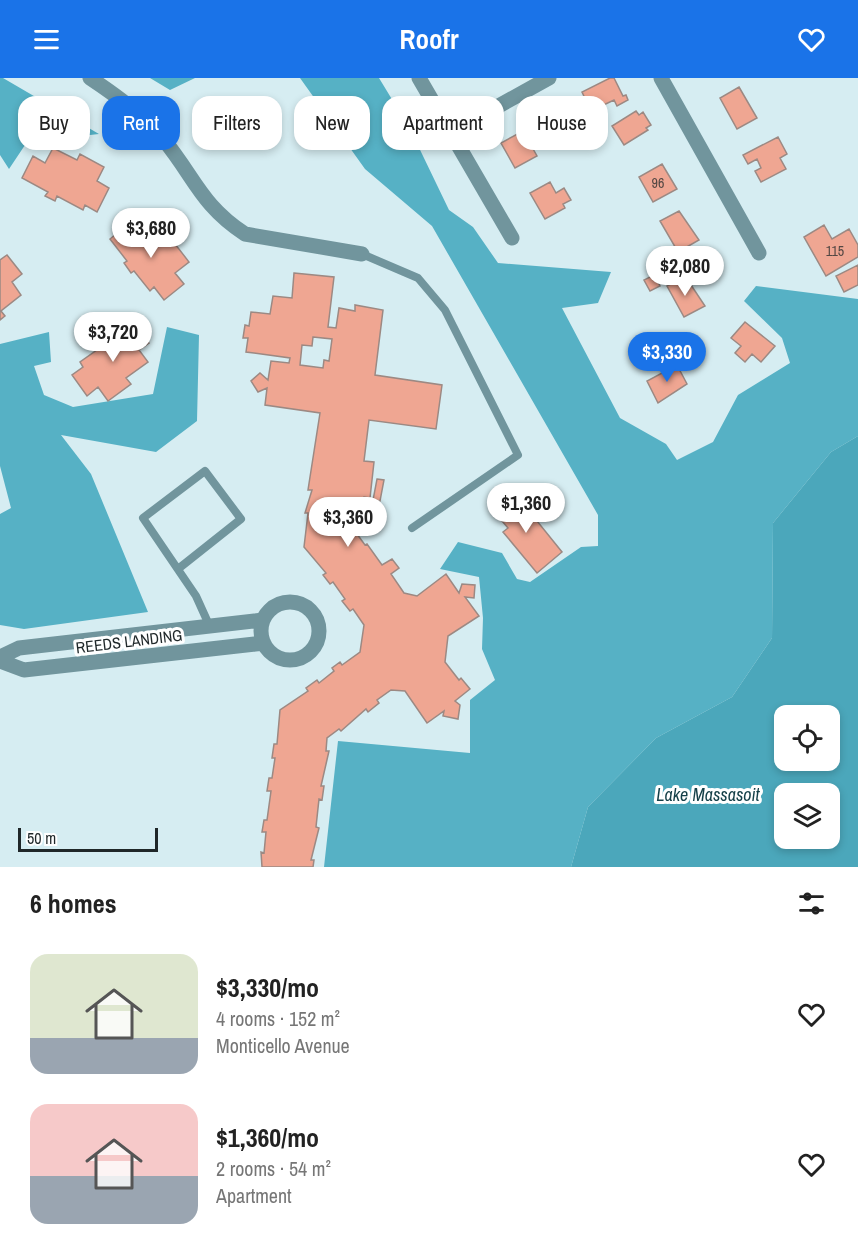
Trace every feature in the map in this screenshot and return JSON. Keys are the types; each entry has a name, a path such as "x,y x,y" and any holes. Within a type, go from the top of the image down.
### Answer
{"street":[{"path":"90,78 150,124 173,151 206,201 232,226 245,234 362,254"},
{"path":"419,78 429,96"},
{"path":"504,103 549,78"},
{"path":"661,78 759,253"},
{"path":"460,150 512,238"},
{"name":"REEDS LANDING","path":"295,602 309,609 319,630 318,638 310,651 297,659 289,660 274,655 264,643 24,670 0,659 19,648 263,620 272,608 295,602"},
{"path":"263,620 261,632 264,643"},
{"path":"210,627 212,649"}],"lane":[{"path":"362,254 418,278 445,310 518,455 412,528"},
{"path":"178,569 241,519 205,471 143,518 196,596 210,627"}],"shaded area":[{"path":"0,78 3,78 34,96 18,96 18,150 22,150 9,169 0,155"},
{"path":"150,78 195,78 170,90"},
{"path":"300,78 379,78 390,96 382,96 382,150 420,150 449,210 473,227 498,263 611,272 598,303 562,308 620,418 666,444 677,460 713,442 738,395 790,363 782,338 744,301 756,286 858,299 858,436 831,452 773,523 772,638 732,697 656,738 588,807 571,867 324,867 338,741 470,753 470,700 495,680 482,649 483,618 479,577 440,569 458,542 502,553 517,579 530,582 581,547 598,546 598,515 432,226 365,169 351,150 370,150 370,96 313,96"},
{"path":"90,129 99,134 90,135"},
{"path":"167,327 199,335 197,421 156,452 61,435 91,474 148,612 24,629 0,625 0,514 11,508 0,466 0,344 49,332 51,362 34,366 44,395 73,407 153,394"}],"water":[{"name":"Lake Massasoit","path":"858,436 858,867 571,867 588,807 656,738 732,697 772,638 773,523 831,452"}],"building":[{"path":"614,78 623,96 626,95 628,100 617,106 614,100 608,103 608,96 584,96 582,92"},
{"path":"739,87 757,118 737,129 720,98"},
{"path":"636,111 639,115 643,112 651,125 646,128 648,130 624,145 612,126"},
{"path":"516,135 516,150 534,150 537,156 515,168 504,148 504,141"},
{"path":"778,137 787,154 780,158 786,169 761,182 755,171 761,168 757,159 748,164 743,155"},
{"path":"52,150 57,150 77,160 80,154 104,167 97,181 109,188 97,212 85,205 83,210 57,196 55,201 45,196 48,192 22,178 33,156 45,163"},
{"path":"662,164 677,189 653,202 639,177"},
{"path":"550,182 556,193 564,188 571,200 563,204 565,208 545,219 530,193"},
{"path":"679,211 699,240 678,252 660,221"},
{"path":"129,223 138,234 151,224 167,244 172,240 189,262 175,273 184,284 164,300 154,287 150,291 134,271 131,273 124,263 127,261 110,239"},
{"path":"824,225 832,239 849,229 858,245 858,257 826,276 804,237"},
{"path":"7,255 22,274 12,282 21,295 1,311 5,316 0,320 0,260"},
{"path":"858,265 858,285 844,292 836,276"},
{"path":"294,273 334,277 328,327 336,328 339,308 355,311 355,305 383,310 375,375 442,385 436,429 369,420 364,461 374,462 370,498 364,497 357,534 382,565 392,559 399,568 391,574 404,593 417,596 446,574 459,593 462,584 475,585 474,598 465,597 479,616 448,636 445,662 459,680 461,678 470,689 455,701 460,705 458,719 443,716 444,711 427,723 405,691 391,690 377,700 379,703 368,712 366,709 341,731 339,729 327,738 326,751 329,751 321,786 324,786 322,800 319,799 316,827 319,828 311,860 314,860 313,867 262,867 261,852 264,853 266,832 262,832 264,820 267,820 271,791 267,791 269,778 272,778 275,758 272,758 274,744 277,744 280,710 308,691 306,688 317,680 319,683 334,671 332,668 340,662 342,665 360,652 364,625 353,609 350,611 342,601 345,599 333,582 330,584 323,575 326,573 304,547 308,513 305,513 312,490 308,490 320,413 265,405 267,388 258,392 251,381 260,373 268,380 271,361 289,363 290,358 246,352 248,338 243,338 245,325 249,326 251,312 270,314 273,296 292,298","holes":["313,337 332,339 329,361 324,360 323,368 300,365 302,345 312,346"]},
{"path":"654,275 660,286 650,291 644,280"},
{"path":"685,276 705,306 684,317 667,286"},
{"path":"133,322 149,343 139,350 148,362 126,378 131,384 108,401 98,387 87,396 72,375 83,367 80,362 101,347 98,343 106,336 109,340"},
{"path":"745,322 775,346 761,362 752,354 745,362 735,353 741,346 731,338"},
{"path":"677,365 687,384 658,403 647,381"},
{"path":"377,479 384,480 380,501 373,500"},
{"path":"507,493 525,515 529,511 562,552 537,573 503,532 508,528 490,507"}]}
